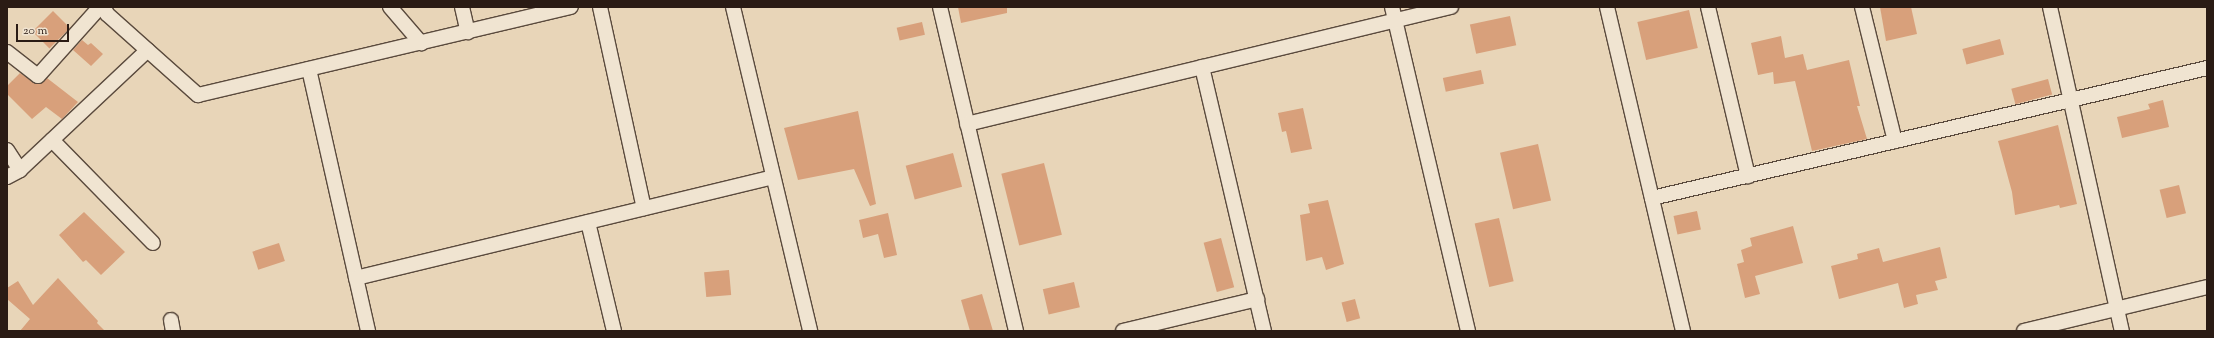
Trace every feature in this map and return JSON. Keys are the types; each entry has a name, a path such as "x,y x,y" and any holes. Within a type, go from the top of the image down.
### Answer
{"street":[{"path":"7,52 38,76 100,7"},
{"path":"104,7 107,14 198,95 571,7"},
{"path":"390,7 421,42"},
{"path":"462,7 468,32"},
{"path":"600,7 644,208"},
{"path":"733,7 810,331"},
{"path":"940,7 1016,331"},
{"path":"967,124 1202,67 1393,14 1452,7"},
{"path":"1607,7 1683,331"},
{"path":"1708,7 1748,176"},
{"path":"1862,7 1895,141"},
{"path":"2050,7 2122,331"},
{"path":"1393,14 1468,331"},
{"path":"7,177 20,170 148,50"},
{"path":"1202,67 1264,331"},
{"path":"1652,198 2207,68"},
{"path":"309,69 368,331"},
{"path":"52,140 153,243"},
{"path":"7,150 20,170"},
{"path":"356,278 773,177"},
{"path":"588,222 614,331"},
{"path":"2024,331 2207,287"},
{"path":"1123,331 1256,299"}],"building":[{"path":"958,7 1007,7 1007,13 961,23"},
{"path":"1880,7 1911,7 1917,34 1886,41"},
{"path":"1689,10 1698,48 1646,60 1637,22"},
{"path":"53,11 70,28 49,48 32,32"},
{"path":"1510,16 1516,45 1476,54 1470,25"},
{"path":"922,22 925,35 900,41 897,28"},
{"path":"1781,36 1785,58 1803,54 1807,70 1849,60 1860,106 1857,106 1867,139 1812,151 1795,81 1774,84 1773,72 1758,75 1751,43"},
{"path":"2000,39 2004,54 1966,65 1962,49"},
{"path":"82,40 88,45 91,43 103,54 91,66 73,50"},
{"path":"1481,70 1484,84 1446,92 1443,78"},
{"path":"20,73 36,84 47,78 78,102 62,119 46,107 32,119 7,94 7,86"},
{"path":"2048,79 2052,94 2015,104 2011,89"},
{"path":"2163,100 2169,127 2122,138 2117,117 2150,109 2148,104"},
{"path":"1303,108 1312,149 1291,153 1286,131 1282,132 1278,113"},
{"path":"858,111 876,204 870,206 854,169 798,180 784,128"},
{"path":"2058,125 2077,204 2060,208 2059,205 2015,215 2012,192 1998,141"},
{"path":"1538,144 1551,201 1513,209 1500,153"},
{"path":"953,153 962,187 915,199 906,166"},
{"path":"1044,163 1062,235 1019,245 1001,174"},
{"path":"2179,185 2186,213 2167,218 2160,190"},
{"path":"1328,200 1344,264 1326,270 1322,257 1306,261 1300,215 1310,213 1308,204"},
{"path":"1697,211 1701,230 1677,235 1674,216"},
{"path":"84,212 125,252 101,275 86,260 83,262 59,235"},
{"path":"888,213 897,255 884,258 878,234 863,238 859,220"},
{"path":"1499,218 1514,281 1489,287 1475,224"},
{"path":"1793,226 1803,263 1755,276 1760,294 1745,298 1737,264 1744,262 1741,250 1752,246 1750,238"},
{"path":"1221,238 1234,287 1217,292 1204,243"},
{"path":"279,243 285,261 258,270 252,252"},
{"path":"1940,247 1947,278 1935,281 1938,290 1916,295 1918,304 1904,308 1898,283 1839,299 1831,266 1858,259 1857,254 1879,248 1883,262"},
{"path":"729,270 731,295 706,297 704,272"},
{"path":"58,278 98,321 97,323 105,331 20,331 30,319 7,299 7,288 18,281 33,305"},
{"path":"1074,282 1080,307 1049,315 1043,289"},
{"path":"982,294 993,331 970,331 961,300"},
{"path":"1355,299 1360,318 1347,322 1341,303"}]}
